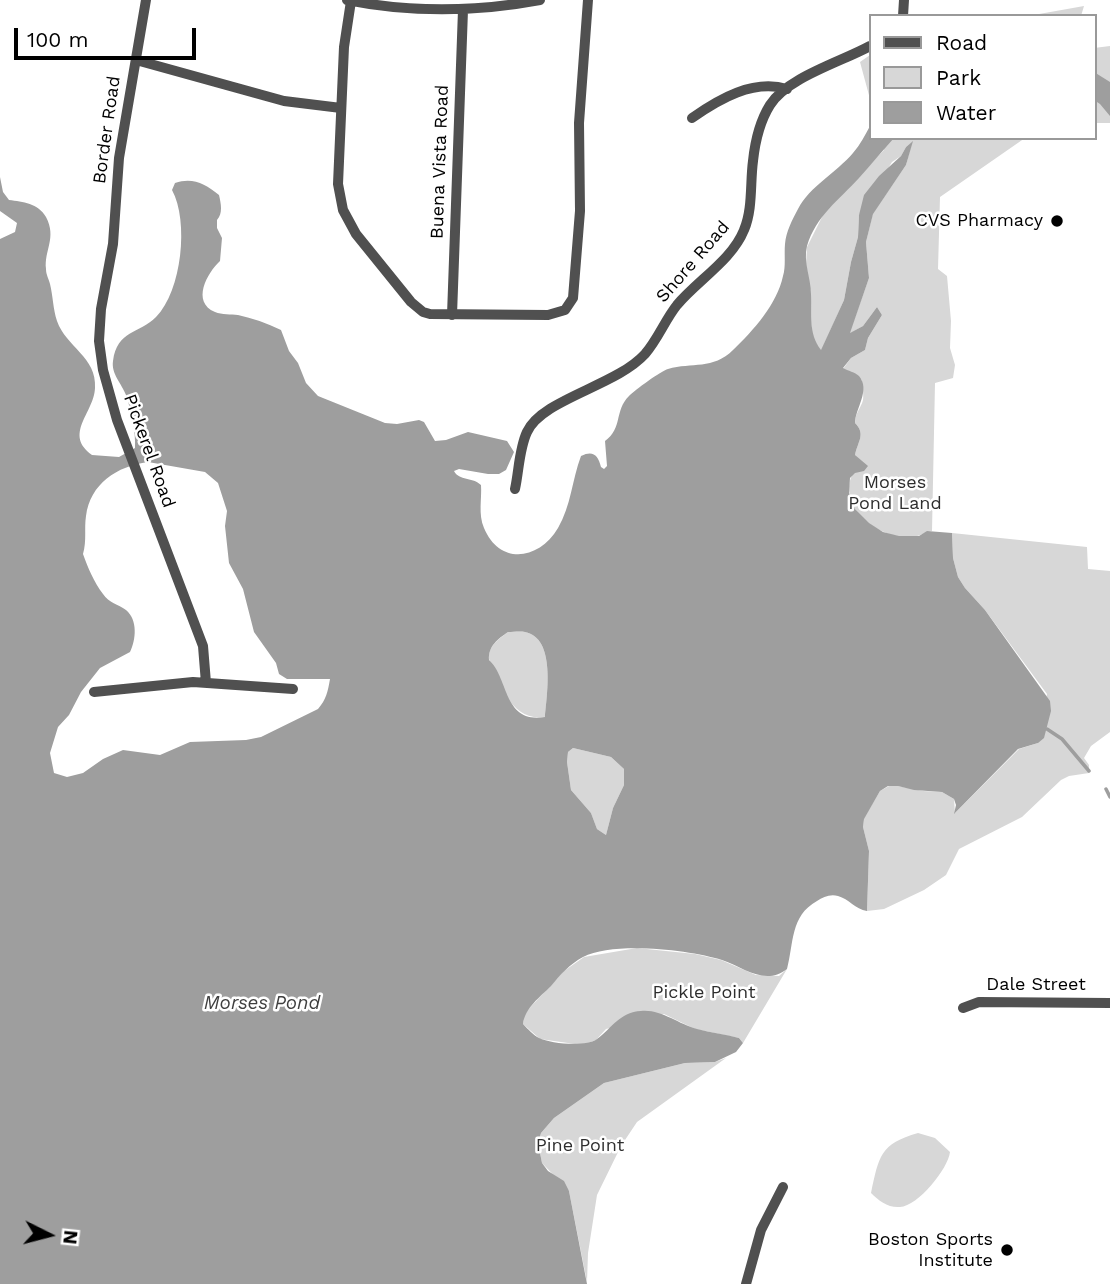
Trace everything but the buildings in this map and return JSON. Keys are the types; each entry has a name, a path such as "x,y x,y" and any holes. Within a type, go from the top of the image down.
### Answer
{"street":[{"name":"Border Road","path":"114,225 118,167 146,0"},
{"path":"535,0 463,9 411,8 349,0 344,47 339,200 347,220 411,302 423,312 536,316 558,313 570,306 575,291 580,211 580,135 588,0"},
{"name":"Buena Vista Road","path":"452,315 463,9"},
{"name":"Shore Road","path":"515,489 524,442 532,424 554,406 620,374 639,360 675,308 740,239 748,219 752,163 761,126 770,106 787,89 869,47"},
{"path":"136,60 284,101 341,108"},
{"path":"692,118 732,94 769,86 787,89"},
{"name":"Pickerel Road","path":"114,225 111,261 101,309 99,341 110,399 199,634 205,659 206,683"},
{"path":"94,692 206,683 293,689"},
{"name":"Dale Street","path":"964,1009 979,1002 1110,1003"},
{"path":"746,1284 761,1230 783,1187"}],"green space":[{"path":"1084,6 1082,14 1039,14"},
{"path":"1110,46 1110,123 1096,123 1096,48"},
{"path":"869,56 869,95 860,62"},
{"name":"Morses Pond Land","path":"882,140 1022,140 940,197 938,269 947,276 951,321 950,348 955,365 953,378 935,383 932,531 906,537 895,536 874,527 864,520 851,502 849,487 858,460 855,455 861,434 855,419 863,393 862,380 843,369 851,358 865,350 868,338 882,315 877,307 863,326 849,334 869,278 866,242 873,213 906,165 912,142 901,156 892,162 859,215 858,237 844,300 821,351 813,339 811,294 806,264 807,247 824,213 884,150"},
{"name":"Morses Pond Land","path":"952,533 1087,547 1088,569 1110,571 1110,732 1091,746 1084,758 1089,765 1089,773 1061,780 1022,817 959,849 946,875 924,890 884,909 867,911 869,851 863,827 864,818 880,791 889,786 898,786 942,792 954,799 955,813 1019,749 1038,743 1047,694 958,577 953,558"},
{"path":"508,632 525,632 535,636 541,645 548,682 545,717 533,717 515,707 508,699 489,659 490,650"},
{"path":"573,748 611,757 624,769 624,785 613,808 606,835 597,829 591,813 571,790 567,762 568,752"},
{"name":"Pickle Point","path":"637,948 695,954 721,960 756,975 779,976 787,969 743,1043 739,1038 695,1029 664,1014 606,1029 596,1040 582,1045 540,1039 523,1024 524,1014 564,971 584,957"},
{"name":"Pine Point","path":"726,1058 637,1122 621,1146 597,1195 588,1253 587,1282 569,1191 542,1163 538,1143 541,1133 554,1118 604,1083 685,1063 715,1062"},
{"path":"918,1133 935,1138 950,1152 948,1159 923,1194 907,1205 888,1205 871,1193 879,1161 889,1147"}],"water":[{"path":"1096,73 1110,82 1110,116 1096,101"},
{"name":"Morses Pond","path":"869,128 869,140 892,140 822,217 807,246 812,330 821,350 844,300 864,195 913,141 906,165 873,214 866,242 869,278 850,333 863,326 877,307 882,315 868,338 865,350 851,358 843,368 859,376 862,381 863,393 855,423 861,434 855,455 868,466 850,478 849,493 855,509 883,532 899,536 919,536 927,531 952,533 953,558 958,577 1050,701 1051,711 1044,738 1038,743 1018,749 954,814 954,799 942,792 898,786 888,786 880,791 864,819 863,827 869,851 867,911 835,895 824,897 808,907 797,922 787,969 779,974 763,976 722,960 691,953 613,949 578,960 534,1003 523,1024 537,1037 552,1042 592,1042 627,1014 648,1011 662,1014 690,1027 739,1038 743,1043 736,1052 715,1062 685,1063 604,1083 554,1118 541,1133 538,1143 542,1163 548,1171 564,1181 569,1191 587,1284 0,1284 0,239 15,232 17,223 0,211 0,177 3,192 9,200 34,206 43,212 49,224 46,271 57,321 61,330 86,360 94,377 93,397 80,431 84,447 92,455 119,457 135,448 130,407 114,370 115,351 124,338 156,317 172,291 177,274 181,237 177,203 172,190 175,183 193,181 219,195 221,205 217,220 217,228 222,238 220,261 210,273 204,287 204,302 208,307 218,313 254,319 281,330 306,383 318,396 385,423 419,420 424,422 435,441 468,432 507,441 514,452 506,470 499,474 459,469 454,471 459,476 481,485 481,517 491,540 500,549 520,554 541,547 558,528 566,511 581,456 592,454 597,457 601,467 604,469 607,466 605,441 614,431 621,408 629,396 668,369 718,360 741,342 756,325 776,297 780,286 787,235 798,209 809,193 846,160","holes":["148,462 205,472 218,483 227,511 225,526 229,563 243,589 254,632 276,663 279,674 287,679 330,679 323,702 318,709 261,737 190,742 160,755 123,750 103,759 83,773 67,777 54,773 50,753 58,727 100,668 130,652 135,636 130,614 103,594 83,554 85,521 93,495 107,478 137,464","508,632 525,632 535,636 541,645 548,682 545,717 521,714 514,707 489,660 492,647","573,748 611,757 624,769 624,785 613,808 606,835 597,829 591,813 571,790 567,762 568,752"]}],"waterway":[{"path":"1047,729 1062,739 1089,771"},
{"path":"1106,789 1110,797"}],"place":[{"name":"CVS Pharmacy","path":"1057,221"},
{"name":"Boston Sports Institute","path":"1007,1250"}]}
